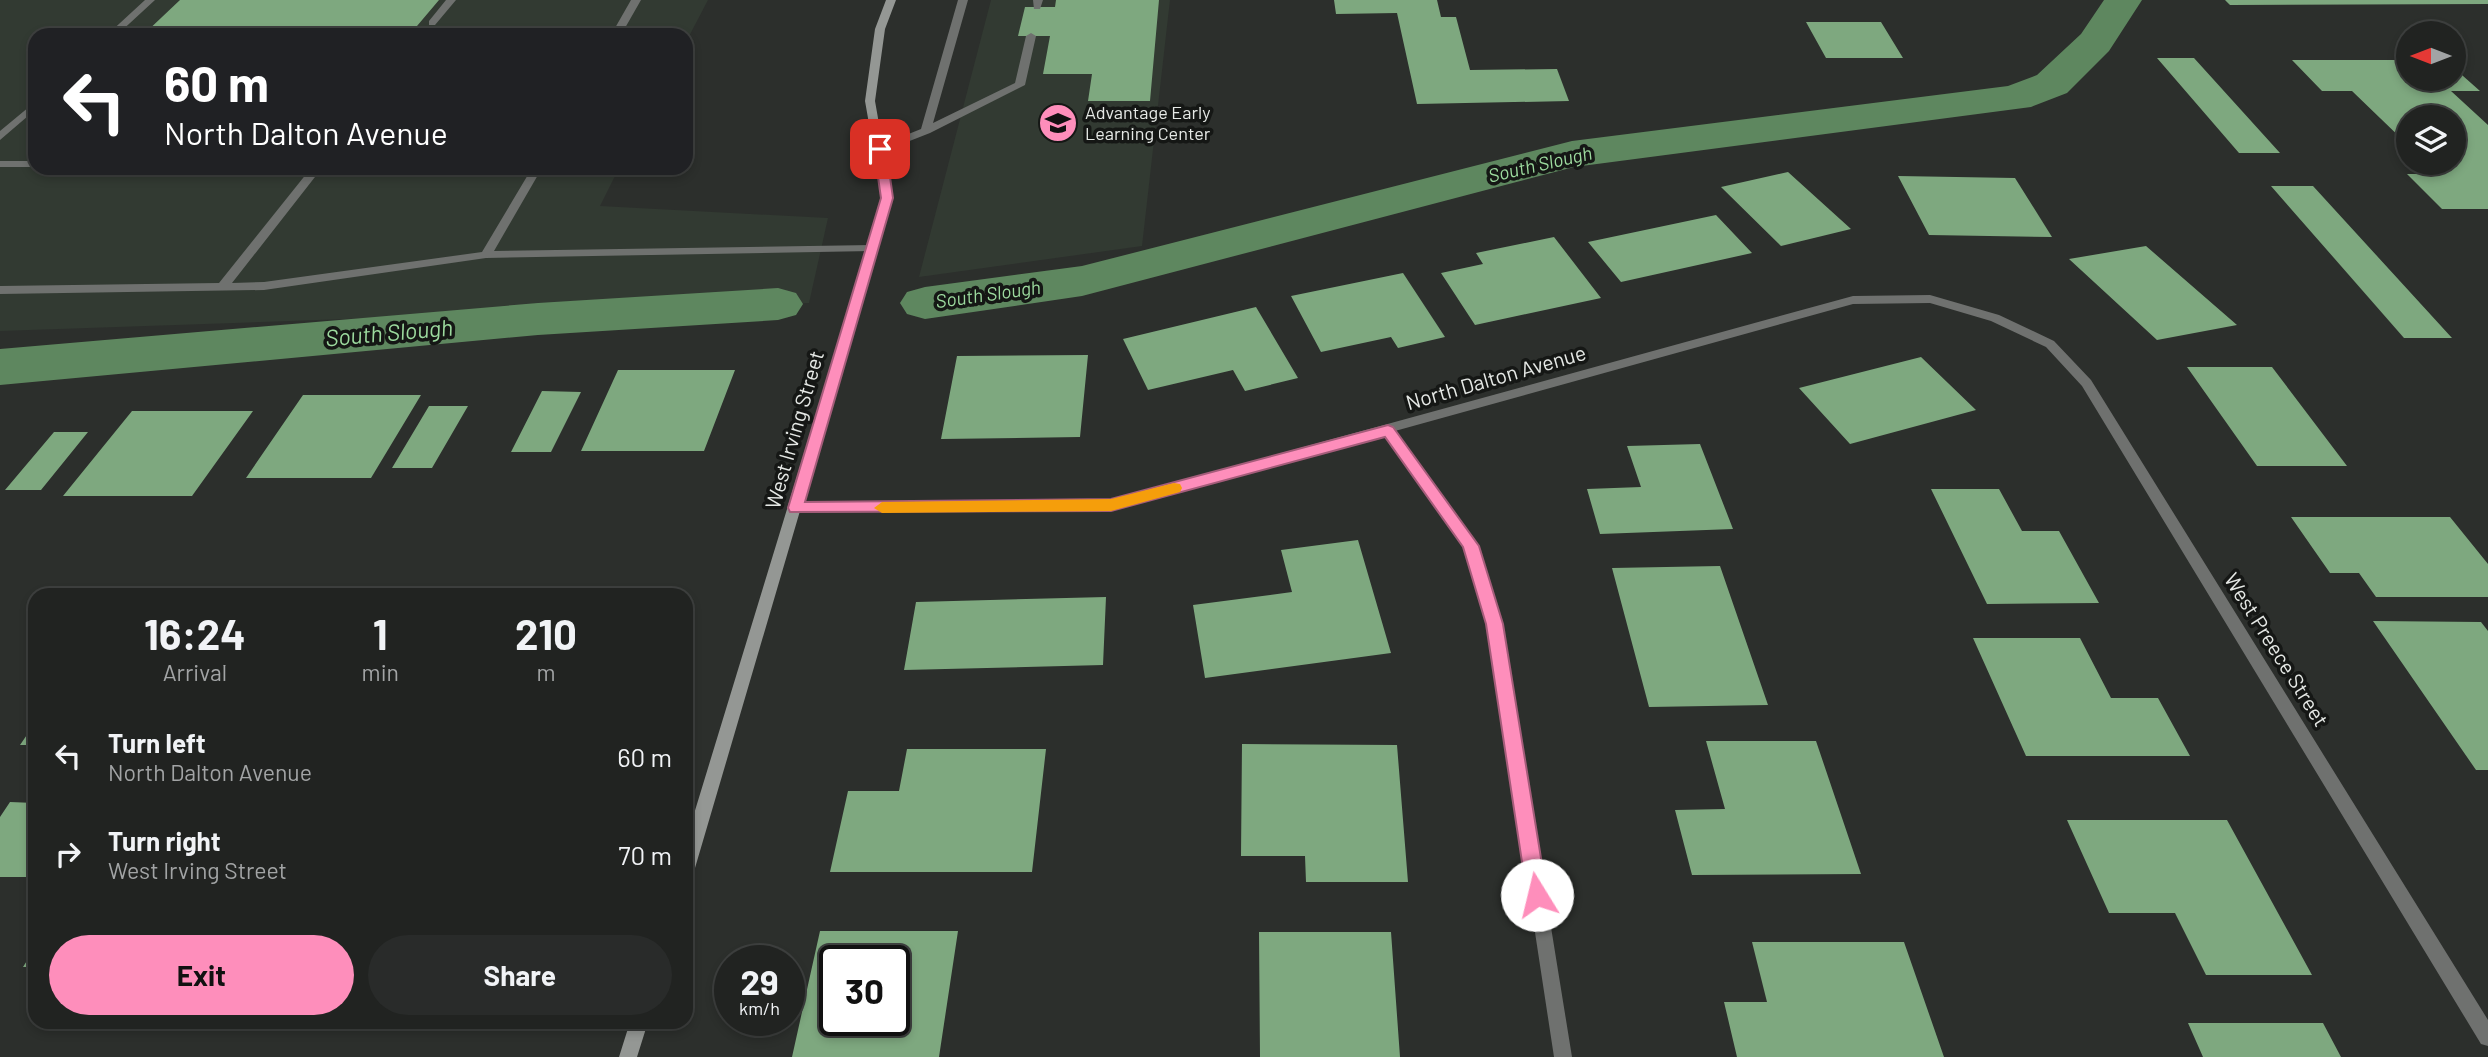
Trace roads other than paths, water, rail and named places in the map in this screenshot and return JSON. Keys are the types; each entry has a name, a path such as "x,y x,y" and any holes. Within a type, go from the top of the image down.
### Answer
{"street":[{"path":"119,28 150,0"},
{"path":"432,23 451,0"},
{"path":"620,28 636,0"},
{"name":"West Irving Street","path":"693,845 887,198 870,101 880,29 891,0"},
{"path":"926,131 963,0"},
{"path":"880,149 926,131 1020,85 1031,36"},
{"path":"0,137 28,111"},
{"path":"0,164 28,164"},
{"path":"223,286 311,175"},
{"path":"486,255 533,175"},
{"path":"0,290 264,286 486,255 872,248"},
{"name":"North Dalton Avenue","path":"796,508 1111,505 1853,300 1930,299 1995,318"},
{"name":"West Preece Street","path":"1995,318 2050,344 2087,383 2488,1037"},
{"path":"1388,430 1471,546 1495,624 1563,1057"},
{"path":"628,1057 637,1029"}],"waterway":[{"name":"South Slough","path":"925,303 1082,281 1572,154 2016,98 2052,84 2095,42 2123,0"},
{"name":"South Slough","path":"0,367 538,319 778,304"}],"place":[{"name":"Advantage Early Learning Center","path":"1058,123"}]}
